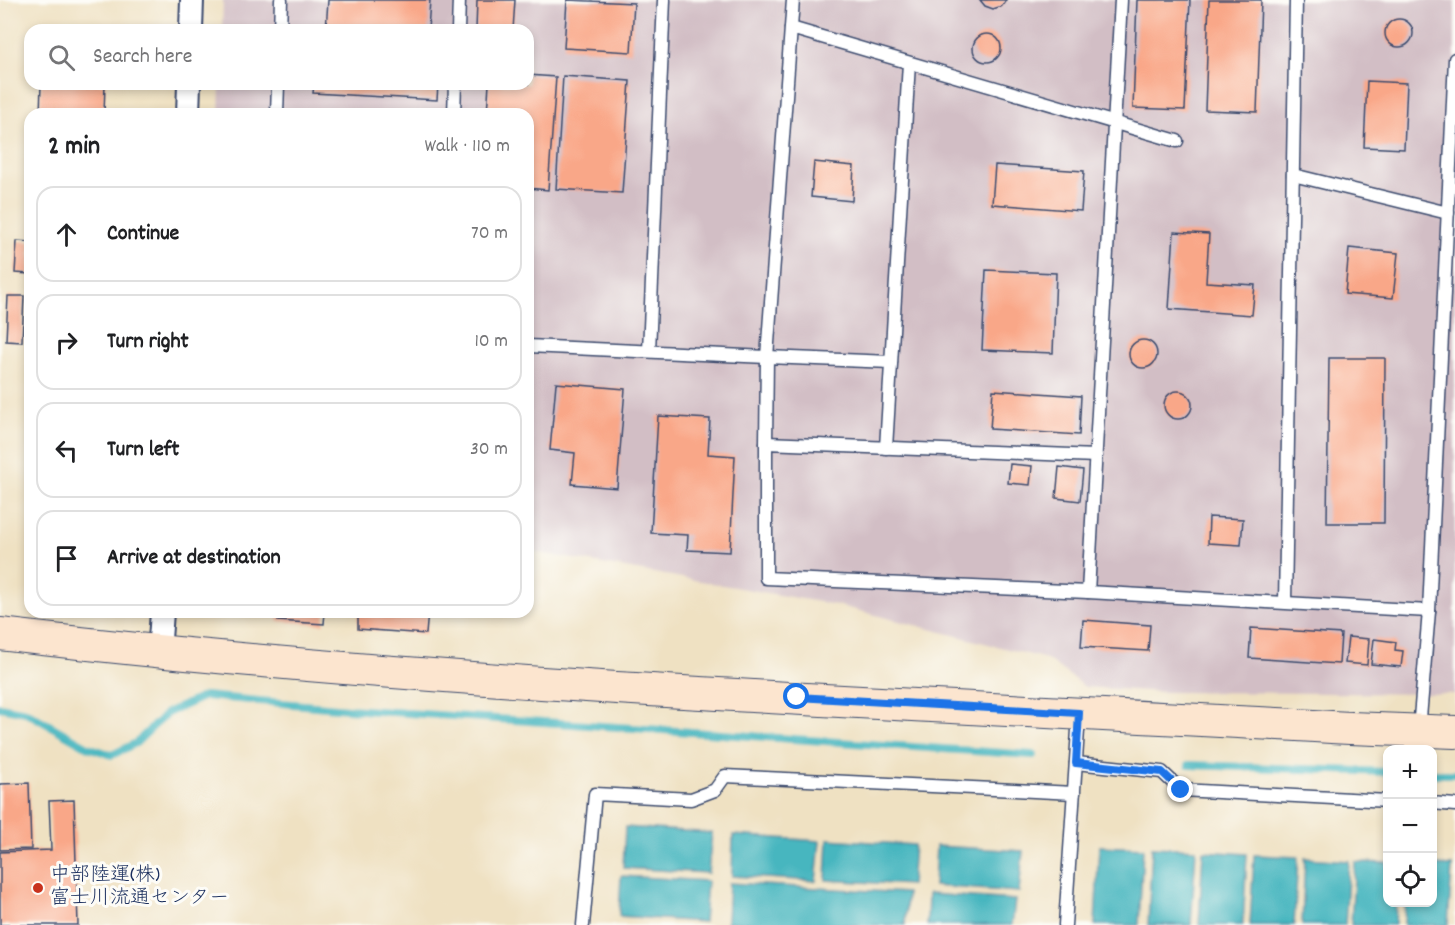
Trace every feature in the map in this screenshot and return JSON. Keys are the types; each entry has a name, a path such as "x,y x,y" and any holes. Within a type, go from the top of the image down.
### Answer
{"street":[{"path":"191,24 192,0"},
{"path":"188,108 189,90"},
{"path":"159,653 162,618"},
{"path":"0,634 159,653 493,679 1419,732 1455,732"}],"lane":[{"path":"280,24 281,0"},
{"path":"458,24 459,0"},
{"path":"649,351 664,0"},
{"path":"793,0 767,357 766,578 1088,592 1429,611"},
{"path":"1088,592 1121,0"},
{"path":"1285,602 1296,0"},
{"path":"791,28 1177,141"},
{"path":"1419,732 1429,611 1455,59"},
{"path":"886,448 909,63"},
{"path":"278,90 278,108"},
{"path":"454,108 455,90"},
{"path":"1293,175 1448,213"},
{"path":"534,346 891,362"},
{"path":"766,443 1095,456"},
{"path":"1065,925 1079,713"},
{"path":"1076,763 1162,772 1181,790 1383,801"},
{"path":"583,925 595,794 691,800 715,790 725,776 1074,793"},
{"path":"1437,803 1455,805"}],"shaded area":[{"path":"223,0 1455,0 1455,694 1163,692 1085,687 1047,659 836,605 534,552 534,108 219,108 220,90 534,90 534,24 222,24"}],"water":[{"path":"625,827 712,833 708,873 623,868"},
{"path":"733,835 820,841 816,881 732,876"},
{"path":"828,839 914,845 911,885 826,880"},
{"path":"936,846 1023,851 1019,892 934,886"},
{"path":"1099,846 1143,848 1139,925 1095,925"},
{"path":"1152,847 1196,849 1191,925 1148,925"},
{"path":"1203,851 1247,854 1243,925 1199,925"},
{"path":"1254,855 1298,857 1294,925 1250,925"},
{"path":"1305,858 1349,861 1345,925 1302,925"},
{"path":"1355,862 1383,863 1383,907 1396,907 1395,925 1351,925"},
{"path":"1437,865 1452,866 1448,925 1404,925 1405,907 1437,907"},
{"path":"621,876 707,881 704,922 619,916"},
{"path":"729,883 907,893 905,925 776,925 727,922"},
{"path":"928,894 1015,900 1012,925 927,925"}],"building":[{"path":"328,0 430,0 428,24 326,24"},
{"path":"477,0 515,0 513,24 476,24"},
{"path":"567,0 634,3 631,52 564,48"},
{"path":"980,0 1006,0 1002,6 993,9 985,6"},
{"path":"1137,0 1190,0 1185,110 1133,108"},
{"path":"1209,0 1261,0 1257,112 1205,110"},
{"path":"1399,19 1409,23 1413,33 1409,43 1399,47 1389,43 1385,33 1389,23"},
{"path":"987,34 997,38 1001,48 997,58 987,62 977,58 973,48 977,38"},
{"path":"534,75 556,77 548,190 534,189 534,108 487,108 489,90 534,90"},
{"path":"563,76 630,81 622,193 556,189"},
{"path":"1367,81 1407,83 1404,149 1364,147"},
{"path":"41,90 105,90 104,108 40,108"},
{"path":"313,90 438,90 437,100 313,93"},
{"path":"814,162 854,166 852,201 811,197"},
{"path":"995,165 1084,171 1081,211 992,204"},
{"path":"1174,232 1209,234 1206,282 1255,285 1252,315 1169,309"},
{"path":"17,241 24,242 24,274 15,273"},
{"path":"1349,248 1398,253 1393,298 1345,294"},
{"path":"986,270 1056,273 1053,353 982,350"},
{"path":"8,296 24,296 22,342 6,341"},
{"path":"1143,340 1153,344 1157,354 1153,364 1143,368 1133,364 1129,354 1133,344"},
{"path":"1329,358 1385,358 1384,523 1327,523"},
{"path":"556,383 625,389 617,488 572,484 575,453 550,450"},
{"path":"993,390 1081,396 1079,435 990,429"},
{"path":"1178,391 1188,395 1192,405 1188,415 1178,419 1168,415 1164,405 1168,395"},
{"path":"658,416 710,419 708,454 735,456 730,552 687,550 688,535 651,533"},
{"path":"1010,464 1032,466 1030,485 1008,483"},
{"path":"1059,467 1083,470 1080,501 1056,498"},
{"path":"1209,517 1243,519 1241,545 1208,543"},
{"path":"279,618 324,618 324,624 278,621"},
{"path":"358,618 427,618 426,634 358,629"},
{"path":"1083,620 1150,625 1148,651 1081,647"},
{"path":"1251,628 1341,634 1339,664 1249,658"},
{"path":"1348,637 1369,639 1367,665 1345,663"},
{"path":"1374,639 1396,642 1395,650 1403,651 1401,667 1371,664"},
{"path":"29,783 31,849 0,850 0,784"},
{"name":"中部陸運(株) 富士川流通センター","path":"74,800 78,925 0,925 0,852 51,850 49,801"}],"waterway":[{"path":"0,707 26,712 88,747 112,755 136,743 167,713 205,696 348,709 1033,755"},
{"path":"1189,765 1383,772"},
{"path":"1437,774 1455,774"}],"place":[{"name":"中部陸運(株) 富士川流通センター","path":"38,888"}],"route":[{"path":"797,697 1079,713 1076,763 1162,772 1181,790"}]}
